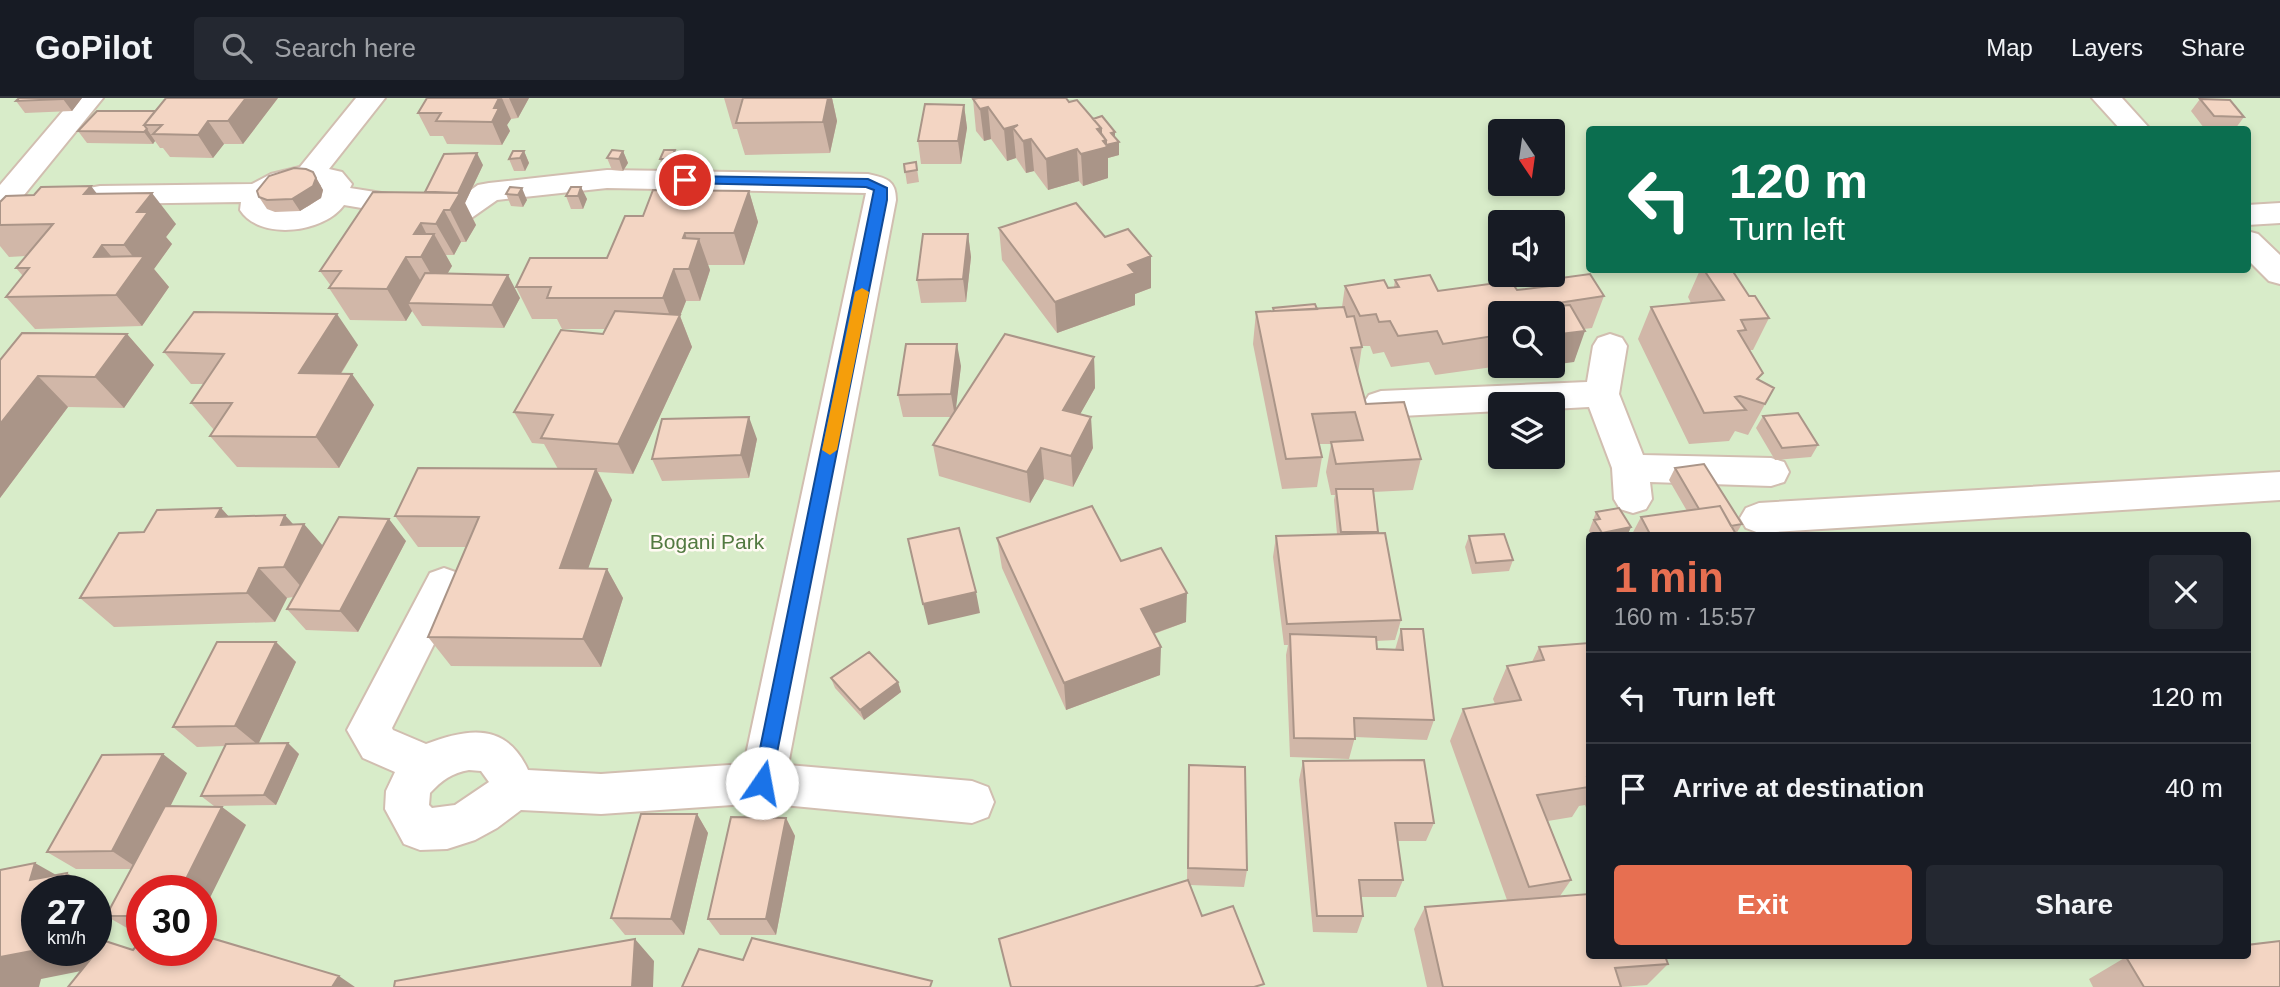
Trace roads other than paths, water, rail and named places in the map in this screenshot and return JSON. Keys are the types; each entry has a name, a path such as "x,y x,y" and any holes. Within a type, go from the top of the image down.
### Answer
{"street":[{"path":"3,200 89,98"},
{"path":"321,184 371,98"},
{"path":"2106,98 2133,126"},
{"path":"3,200 62,195 258,193 282,180 321,184 456,214 489,192 607,179 868,183 881,188 881,200 762,783"},
{"path":"258,193 255,210 260,216 282,221 297,219 324,207 332,199 321,184"},
{"path":"2251,215 2280,213"},
{"path":"2251,245 2280,274"},
{"path":"1609,346 1602,394 1632,484 1771,472"},
{"path":"1381,404 1602,394"},
{"path":"1759,518 2280,486"},
{"path":"426,765 378,744 369,730 444,584"},
{"path":"513,789 507,768 494,755 478,750 452,754 426,765 412,782 406,803 410,815 420,828 437,831 477,819 513,789 601,794 762,783 972,802"}],"park label":[{"name":"Bogani Park","path":"707,541"}]}
